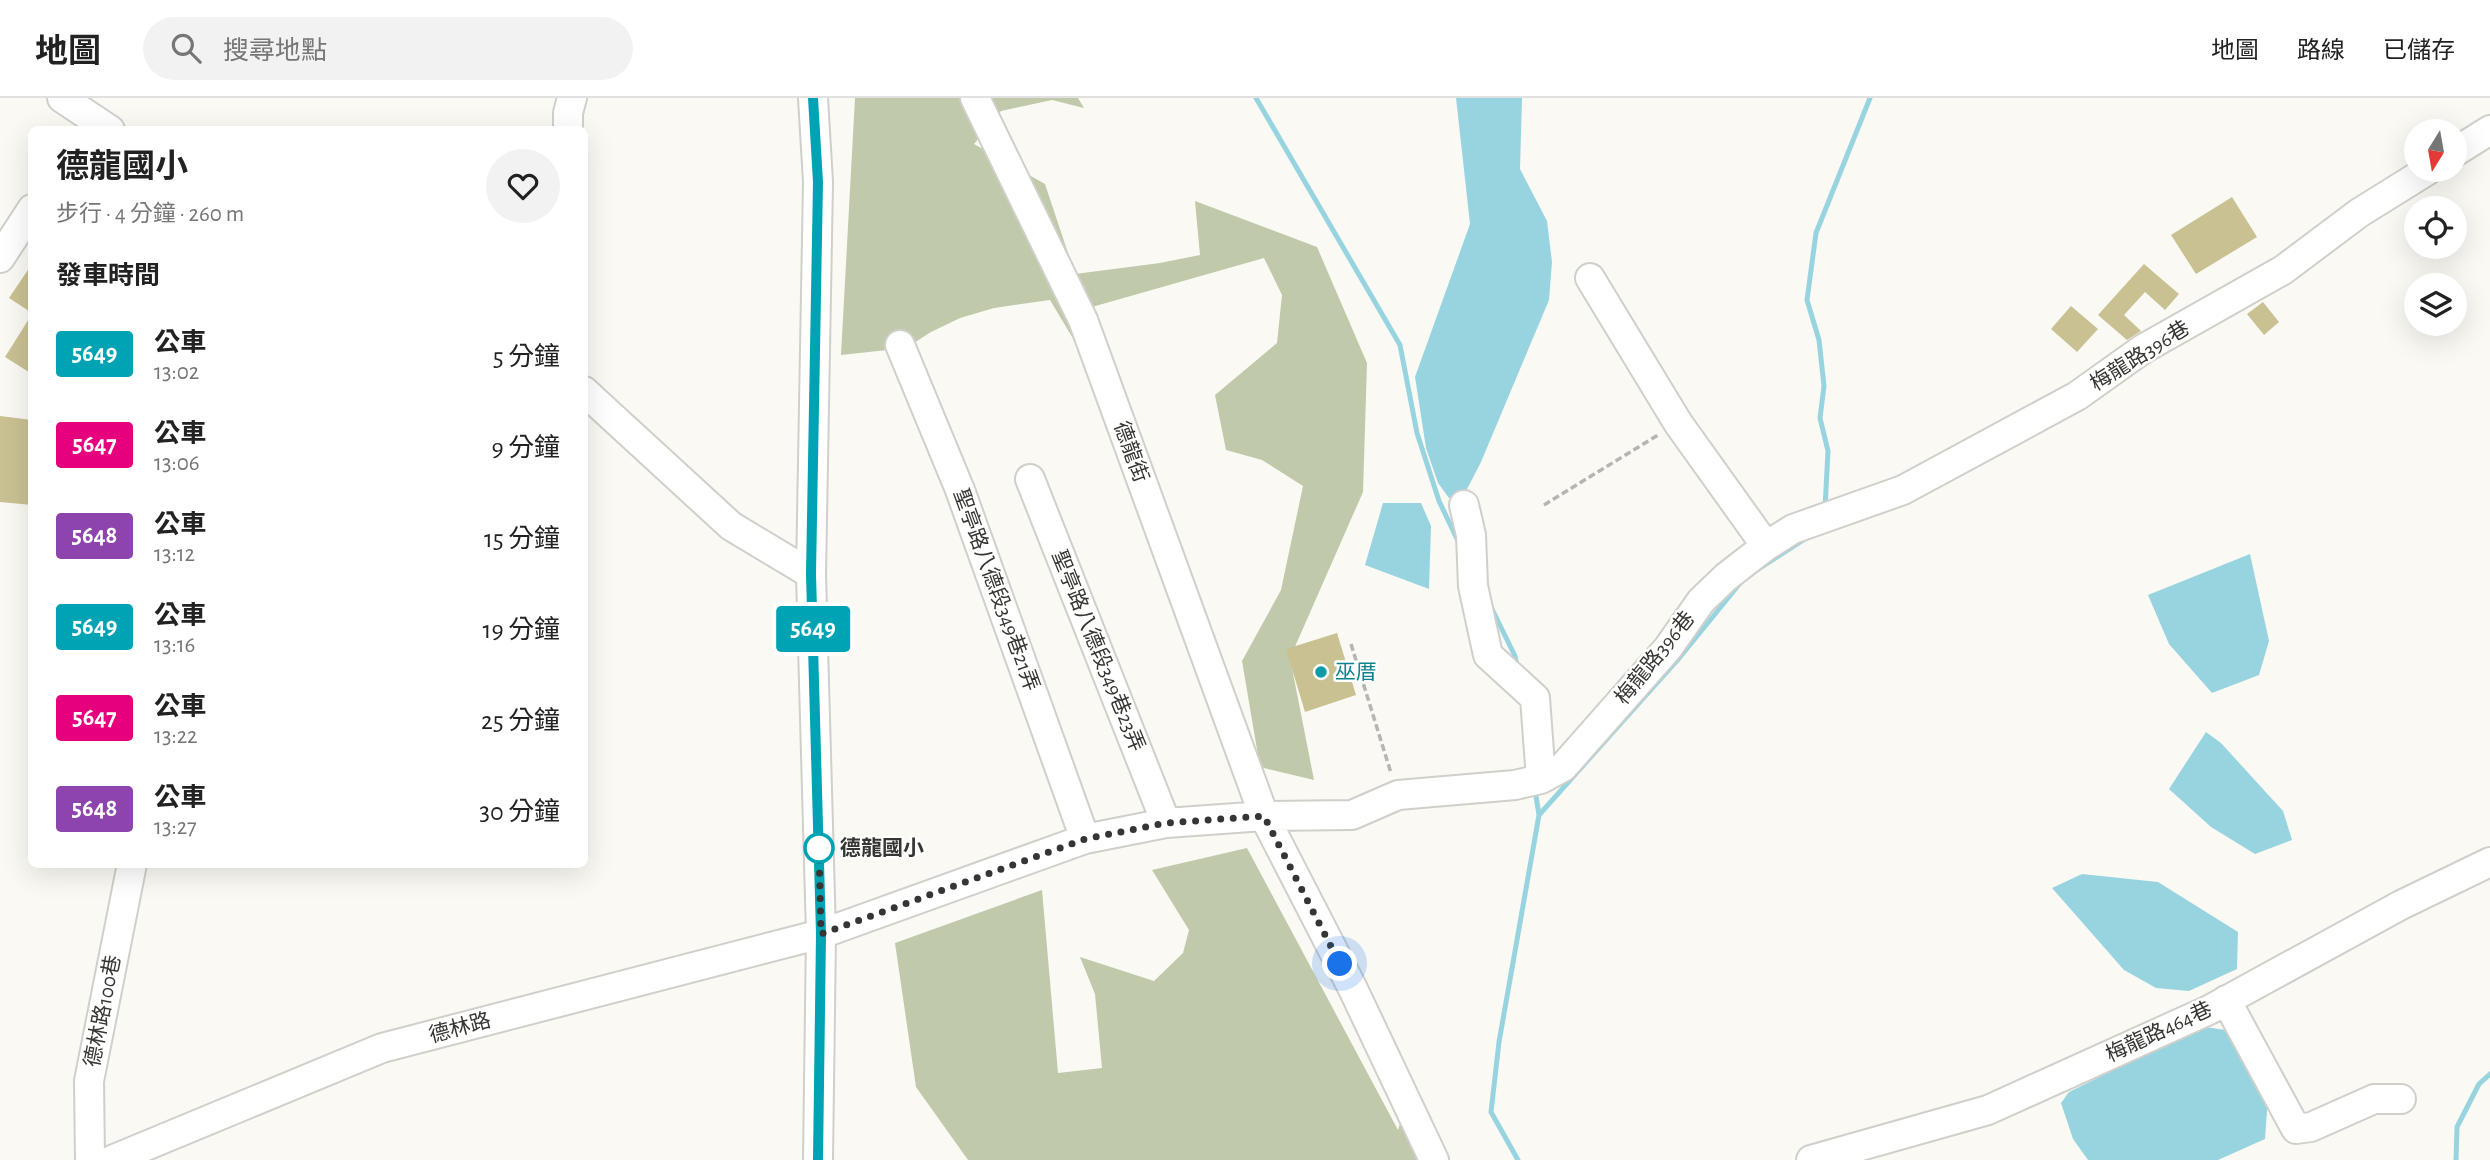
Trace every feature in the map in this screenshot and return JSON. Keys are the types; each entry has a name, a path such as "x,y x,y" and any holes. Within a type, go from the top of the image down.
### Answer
{"street":[{"path":"62,98 96,118"},
{"path":"568,126 572,98"},
{"path":"813,98 818,182 811,574 821,934 818,1160"},
{"name":"德龍街","path":"975,98 1083,320 1264,816 1353,989 1434,1160"},
{"path":"2468,144 2490,130"},
{"name":"梅龍路396巷","path":"1085,839 1166,823 1264,816 1352,815 1398,795 1528,782 1563,767 1668,648 1701,601 1726,577 1766,547 1793,529 1903,490 2077,396 2143,349 2283,270 2359,213 2409,182"},
{"path":"0,258 28,215"},
{"path":"1590,278 1678,423 1766,547"},
{"name":"聖亭路八德段349巷21弄","path":"900,345 960,490 1085,839"},
{"path":"588,395 731,526 811,574"},
{"name":"聖亭路八德段349巷23弄","path":"1030,479 1166,823"},
{"path":"1464,505 1471,535 1473,586 1488,655 1535,698 1528,782"},
{"name":"德林路","path":"112,1160 382,1048 821,934 1085,839"},
{"name":"梅龍路464巷","path":"1811,1160 1988,1110 2226,1000 2401,905 2490,862"},
{"name":"德林路100巷","path":"90,1160 89,1081 131,868"},
{"path":"2226,1000 2296,1129 2311,1127 2374,1099 2401,1099"}],"path":[{"path":"1545,505 1678,423"},
{"path":"1351,644 1398,795"}],"green space":[{"path":"855,98 1078,98 1084,108 1052,100 1001,111 974,144 1045,184 1075,274 1200,255 1195,201 1317,247 1367,363 1363,492 1290,658 1314,780 1260,767 1242,661 1281,590 1303,486 1262,460 1226,450 1215,395 1277,343 1282,295 1264,258 1092,307 1090,367 1050,300 994,308 960,318 906,348 841,355"},
{"path":"1247,848 1398,1130 1403,1115 1428,1160 968,1160 916,1087 895,943 1042,890 1058,1073 1102,1068 1095,994 1080,957 1154,981 1183,953 1189,930 1152,870"}],"water":[{"path":"1456,98 1522,98 1520,169 1547,221 1552,262 1549,300 1481,462 1464,495 1449,498 1438,483 1426,448 1415,377 1470,224"},
{"path":"1383,503 1421,503 1431,526 1429,589 1365,565"},
{"path":"2250,554 2269,641 2259,675 2212,693 2169,644 2148,595"},
{"path":"2206,732 2221,743 2283,811 2292,840 2255,854 2211,827 2169,789"},
{"path":"2082,874 2158,882 2238,932 2237,969 2189,991 2156,988 2124,970 2052,888"},
{"path":"2205,1027 2226,1030 2240,1047 2268,1097 2265,1139 2218,1160 2088,1160 2073,1139 2061,1103 2069,1092"}],"building":[{"path":"2232,197 2257,237 2196,274 2171,235"},
{"path":"2144,264 2179,294 2165,310 2145,292 2124,315 2141,331 2127,340 2098,315"},
{"path":"28,270 28,310 9,298"},
{"path":"2263,302 2279,322 2264,335 2247,314"},
{"path":"2071,306 2098,329 2077,352 2051,329"},
{"path":"28,320 28,371 5,357"},
{"path":"0,416 28,420 28,505 0,502"},
{"name":"巫厝","path":"1337,633 1356,695 1305,712 1286,649"}],"waterway":[{"path":"1256,98 1400,345 1417,433 1439,501 1459,543"},
{"path":"1825,508 1828,451 1820,418 1824,386 1819,340 1807,300 1816,233 1870,98"},
{"path":"1757,570 1811,535"},
{"path":"1539,815 1680,657 1741,582"},
{"path":"1490,605 1515,656 1517,666"},
{"path":"1518,1160 1491,1112 1499,1042 1539,815 1535,790"},
{"path":"2456,1160 2457,1127 2479,1084 2490,1074"}],"bus line":[{"name":"5649","path":"813,98 818,182 811,574 821,934 818,1160"}],"place":[{"name":"巫厝","path":"1321,672"},
{"name":"德龍國小","path":"819,848"}],"route":[{"path":"819,848 821,934 1085,839 1166,823 1264,816 1340,964"}]}
